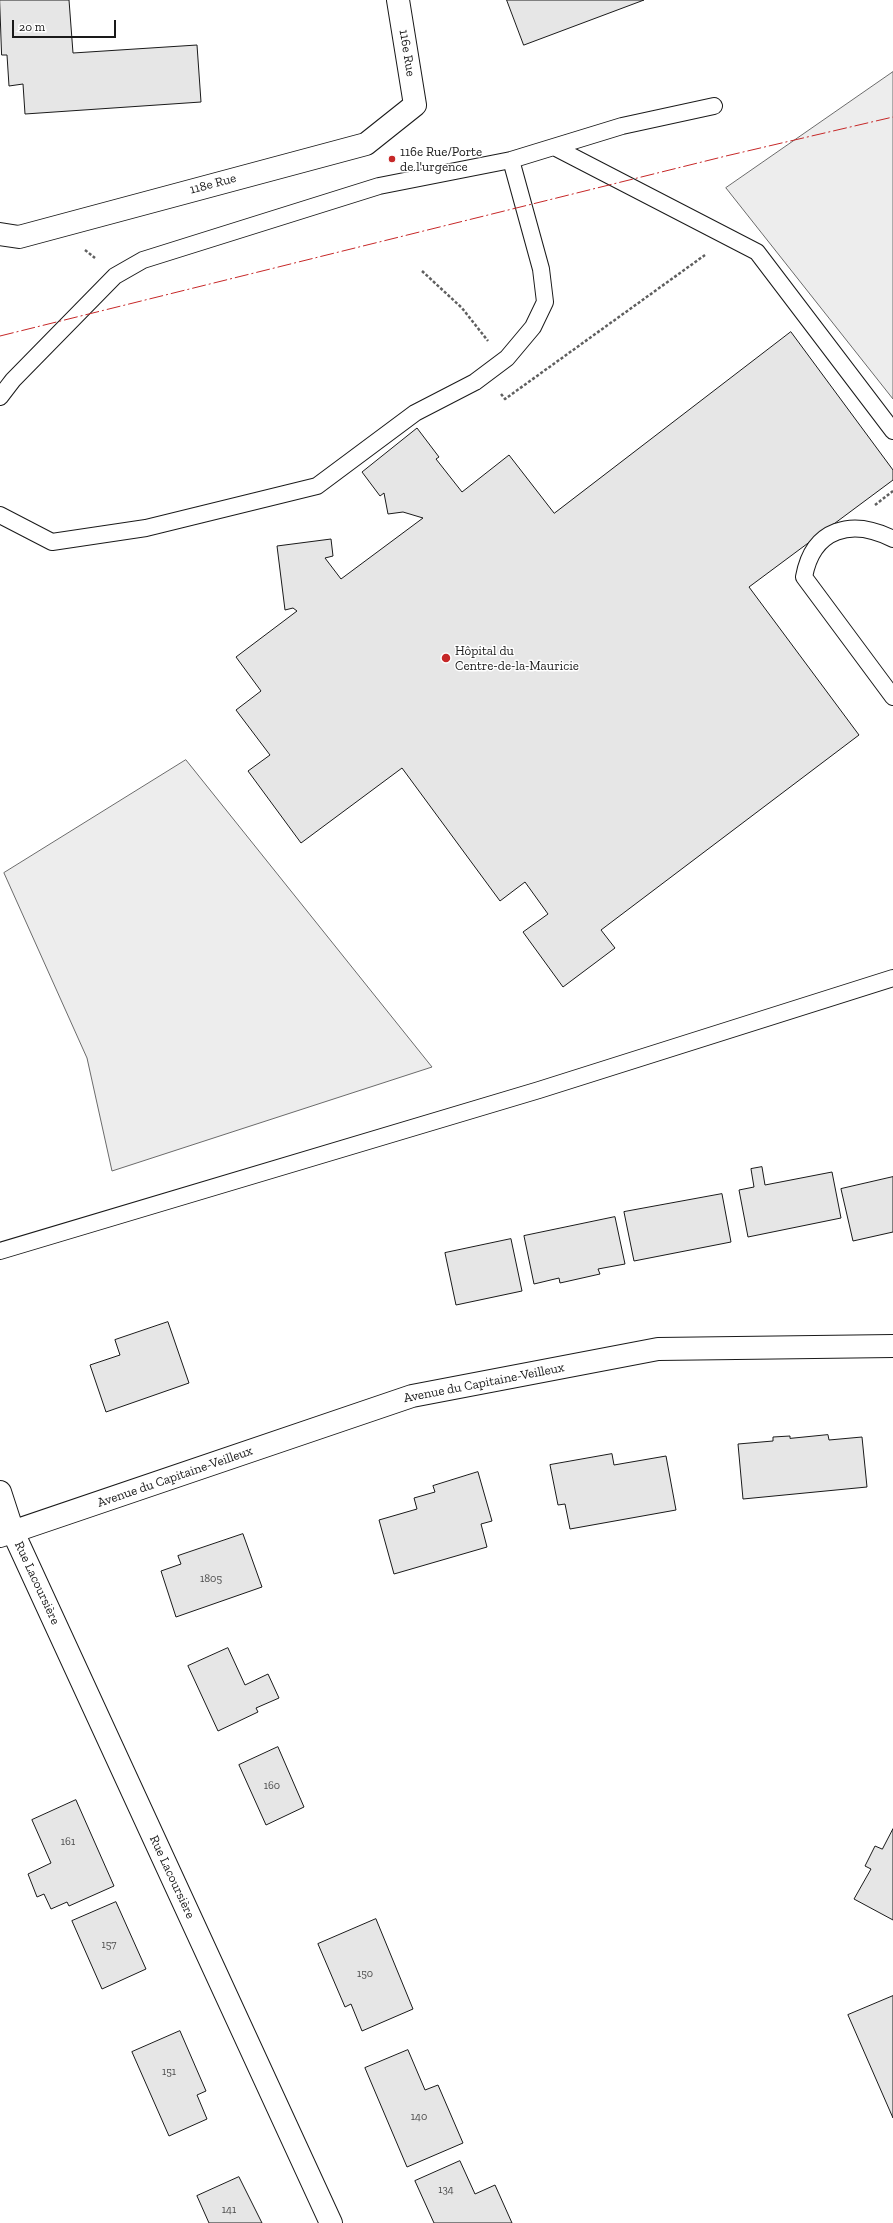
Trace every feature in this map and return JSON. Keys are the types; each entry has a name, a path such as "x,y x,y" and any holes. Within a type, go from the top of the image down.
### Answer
{"street":[{"name":"116e Rue","path":"398,0 415,105"},
{"name":"118e Rue","path":"0,234 19,237 366,144 415,105"},
{"name":"Avenue du Capitaine-Veilleux","path":"7,1534 412,1396 658,1349 893,1346"},
{"name":"Rue Lacoursière","path":"0,1492 7,1534 331,2223"}],"lane":[{"path":"0,398 13,380 115,276 143,260 379,186 511,160 556,148 622,126 714,106"},
{"path":"556,148 757,252 893,431"},
{"path":"0,515 52,542 146,528 317,486 415,413 475,382 507,358 533,327 545,302 541,269 511,160"},
{"path":"893,538 875,530 857,527 840,530 822,542 807,560 804,577 893,697"},
{"path":"0,1251 538,1090 893,978"}],"shaded area":[{"path":"893,72 893,399 726,188"},
{"path":"186,760 432,1067 112,1171 87,1058 4,873"}],"building":[{"path":"0,0 69,0 73,53 197,45 201,102 25,114 23,84 9,86 7,55 2,55"},
{"path":"507,0 644,0 524,45"},
{"name":"Hôpital du Centre-de-la-Mauricie","path":"791,332 893,470 893,480 749,587 859,735 601,930 615,948 563,987 523,932 548,914 525,882 500,901 402,768 301,843 248,771 270,755 236,710 261,691 236,657 297,611 293,608 285,610 277,546 331,539 333,556 325,558 341,579 423,518 403,512 388,514 384,493 380,496 362,472 417,428 439,457 436,459 462,492 509,455 554,513"},
{"path":"762,1167 765,1185 832,1172 841,1218 748,1237 739,1190 754,1187 751,1169"},
{"path":"893,1177 893,1232 853,1241 841,1189"},
{"path":"722,1194 731,1242 634,1261 624,1212"},
{"path":"615,1217 625,1264 598,1269 600,1274 560,1283 559,1278 534,1284 524,1236"},
{"path":"511,1239 522,1291 456,1305 445,1253"},
{"path":"168,1322 189,1383 106,1412 90,1365 120,1355 115,1340"},
{"path":"828,1435 829,1440 862,1437 867,1487 743,1499 738,1444 773,1441 773,1437 790,1436 790,1438"},
{"path":"612,1454 614,1465 666,1456 676,1510 570,1529 565,1504 558,1505 550,1465"},
{"path":"478,1472 492,1521 481,1524 487,1547 394,1574 379,1520 417,1509 414,1498 435,1492 433,1486"},
{"path":"243,1534 262,1587 176,1617 161,1571 181,1564 178,1556"},
{"path":"228,1648 245,1685 268,1674 279,1698 256,1708 258,1712 218,1731 188,1666"},
{"path":"278,1747 304,1807 266,1825 239,1765"},
{"path":"76,1800 114,1886 69,1906 67,1902 51,1909 44,1894 37,1897 28,1874 51,1863 32,1820"},
{"path":"893,1829 893,1920 854,1899 871,1869 865,1866 875,1846 882,1849"},
{"path":"116,1902 146,1969 102,1989 72,1921"},
{"path":"376,1919 413,2009 362,2031 351,2004 345,2007 318,1944"},
{"path":"893,1996 893,2118 848,2015"},
{"path":"180,2031 206,2091 197,2095 207,2119 169,2136 132,2052"},
{"path":"408,2050 425,2090 438,2085 463,2143 407,2167 365,2068"},
{"path":"460,2161 475,2194 495,2185 512,2223 434,2223 415,2181"},
{"path":"239,2177 262,2223 209,2223 197,2196"}],"power":[{"path":"0,336 726,156 893,117"}],"place":[{"name":"116e Rue/Porte de l'urgence","path":"392,159"},
{"name":"Hôpital du Centre-de-la-Mauricie","path":"446,658"}]}
